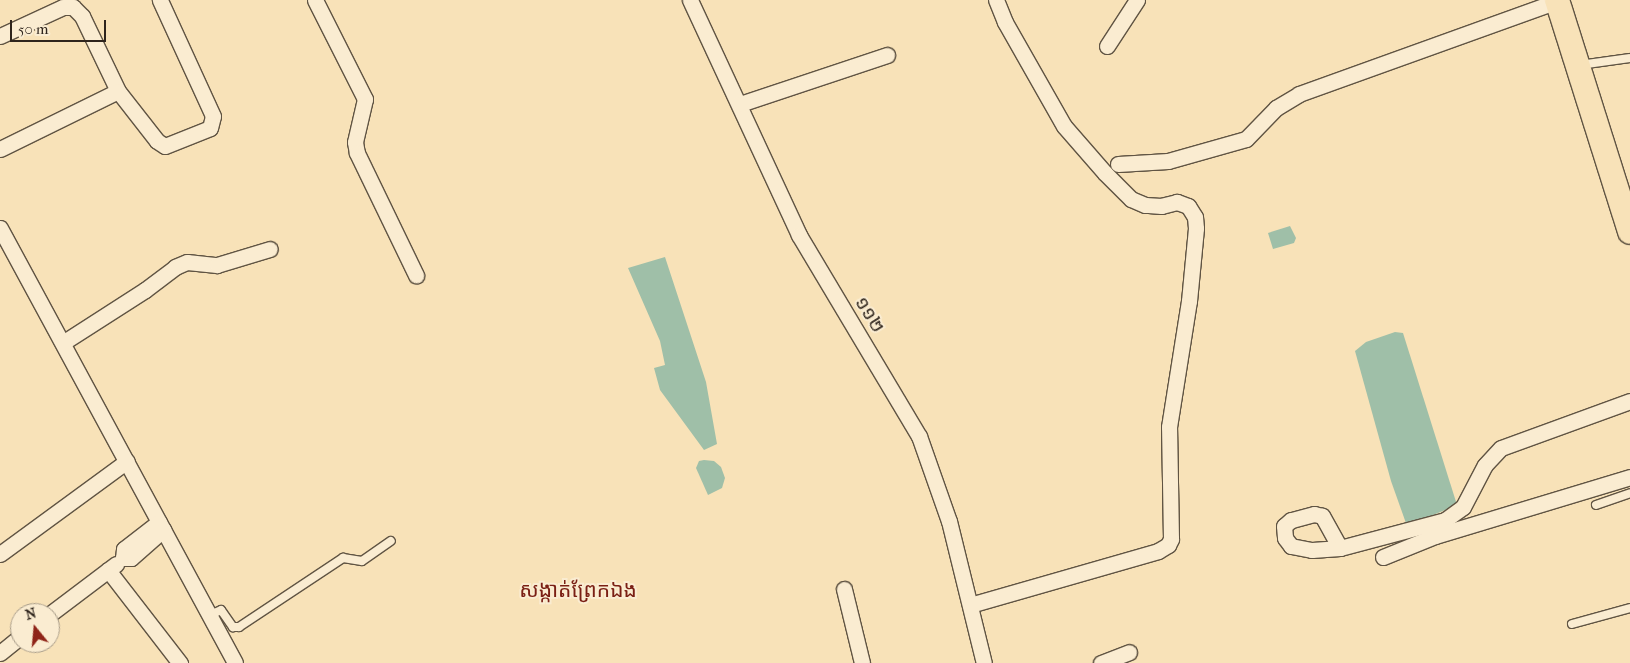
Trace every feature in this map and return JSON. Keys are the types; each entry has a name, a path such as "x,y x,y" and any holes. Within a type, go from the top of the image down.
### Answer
{"main road":[{"path":"1557,1 1618,182 1630,232"}],"street":[{"path":"0,36 63,7 73,7 82,16 118,92 157,141 165,146 212,125 212,112 160,0"},
{"path":"315,0 365,99 355,142 357,153 416,275"},
{"name":"១១២","path":"690,0 740,104 799,235 919,436 949,521 984,663"},
{"path":"970,605 1158,551 1168,545 1171,539 1169,427 1189,301 1196,228 1195,217 1188,206 1177,202 1161,206 1145,205 1131,199 1105,173 1064,126 1005,22 996,0"},
{"path":"1107,46 1137,0"},
{"path":"1118,164 1168,161 1246,139 1276,108 1299,94 1557,1"},
{"path":"740,104 887,56"},
{"path":"0,149 118,92"},
{"path":"0,228 64,342 235,663"},
{"path":"64,342 175,267 186,262 217,265 270,249"},
{"path":"1340,548 1445,520 1463,507 1489,460 1501,448 1630,401"},
{"path":"0,554 127,461"},
{"path":"1383,558 1435,536 1630,477"},
{"path":"60,606 123,558 124,549 161,526"},
{"path":"108,570 180,663"},
{"path":"844,589 862,663"},
{"path":"0,653 10,645"},
{"path":"1100,663 1129,652"}],"lane":[{"path":"1577,65 1630,58"},
{"path":"1596,505 1630,494"},
{"path":"210,615 221,610 233,627 239,627 343,558 362,561 391,541"},
{"path":"1572,624 1630,608"}],"shaded area":[{"path":"1290,226 1296,238 1294,243 1273,249 1268,233"},
{"path":"665,257 706,382 717,444 704,450 660,390 654,368 665,365 660,341 628,268"},
{"path":"1395,332 1403,333 1457,505 1407,526 1391,481 1355,351 1366,342"},
{"path":"699,461 714,461 721,467 725,478 722,488 708,495 696,468"}],"district":[{"name":"សង្កាត់ព្រែកឯង","path":"578,590"}]}
